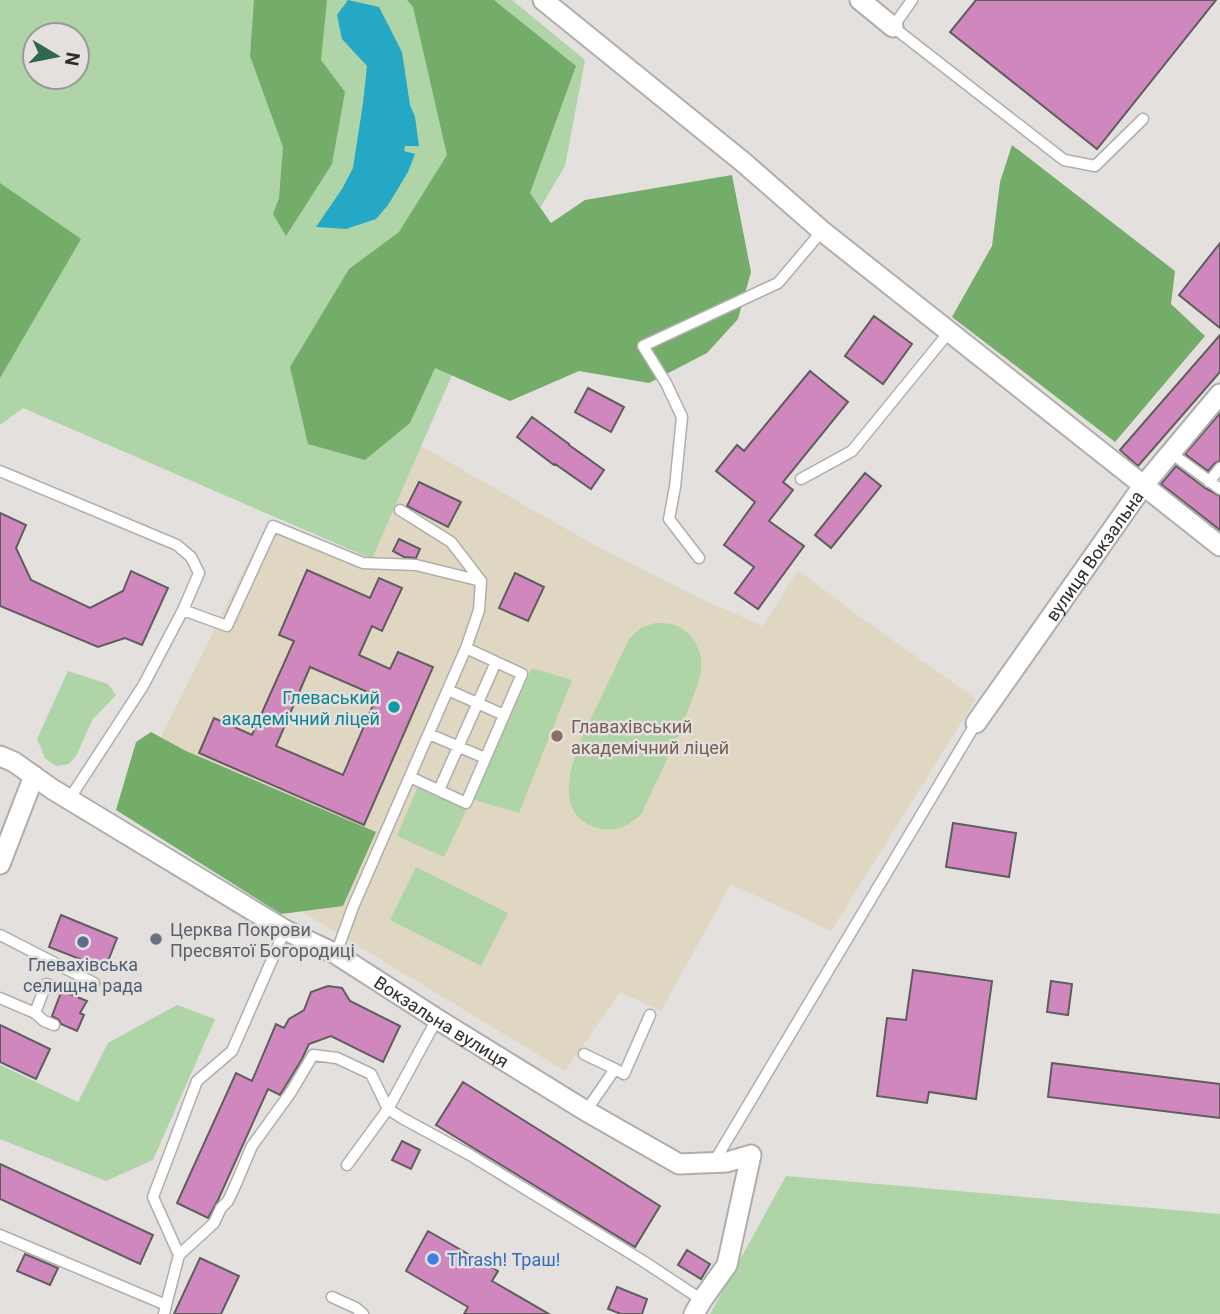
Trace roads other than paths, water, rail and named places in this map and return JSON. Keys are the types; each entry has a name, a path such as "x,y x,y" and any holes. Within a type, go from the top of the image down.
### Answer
{"street":[{"path":"543,0 743,162 822,231 1220,546"},
{"path":"860,0 893,27"},
{"name":"вулиця Вокзальна","path":"976,723 1143,486 1220,394"},
{"name":"Вокзальна вулиця","path":"0,756 14,762 285,930 336,954 586,1111 679,1164 727,1162 751,1155 727,1265 698,1307"},
{"path":"0,864 34,776"}],"lane":[{"path":"912,0 893,27 1065,160 1095,166 1143,119"},
{"path":"699,558 670,519 682,417 666,383 643,346 778,283 822,231"},
{"path":"801,479 852,451 949,332"},
{"path":"1171,453 1220,489"},
{"path":"1209,482 1220,468"},
{"path":"0,471 177,545 191,557 199,573 183,611 143,686 70,798"},
{"path":"336,954 353,907 466,648 479,610 481,580 451,542 400,510"},
{"path":"183,611 228,626 273,526 363,563 416,565 481,580"},
{"path":"410,777 466,803 522,674 466,648"},
{"path":"439,790 496,662"},
{"path":"448,690 504,715"},
{"path":"714,1162 976,723"},
{"path":"429,734 485,758"},
{"path":"178,1255 153,1197 197,1081 232,1051 285,930"},
{"path":"0,935 94,983"},
{"path":"35,1013 46,984 59,988"},
{"path":"0,998 35,1013 54,1026"},
{"path":"584,1054 624,1074 650,1015"},
{"path":"347,1164 388,1109 437,1019"},
{"path":"0,1235 165,1309 178,1255 214,1223 220,1208 228,1201 251,1146 291,1092 313,1055 337,1058 371,1074 388,1109 470,1155 643,1261 698,1307"},
{"path":"586,1111 615,1069"},
{"path":"332,1297 363,1314"}],"water":[{"path":"348,0 379,7 402,52 419,146 405,146 404,151 415,154 408,172 376,219 346,229 316,227 353,168 363,103 367,66 342,39 337,15"}],"place":[{"name":"Глеваський академічний ліцей","path":"394,707"},
{"name":"Главахівський академічний ліцей","path":"557,736"},
{"name":"Церква Покрови Пресвятої Богородиці","path":"156,939"},
{"name":"Глевахівська селищна рада","path":"83,942"},
{"name":"Thrash! Траш!","path":"433,1259"}]}
